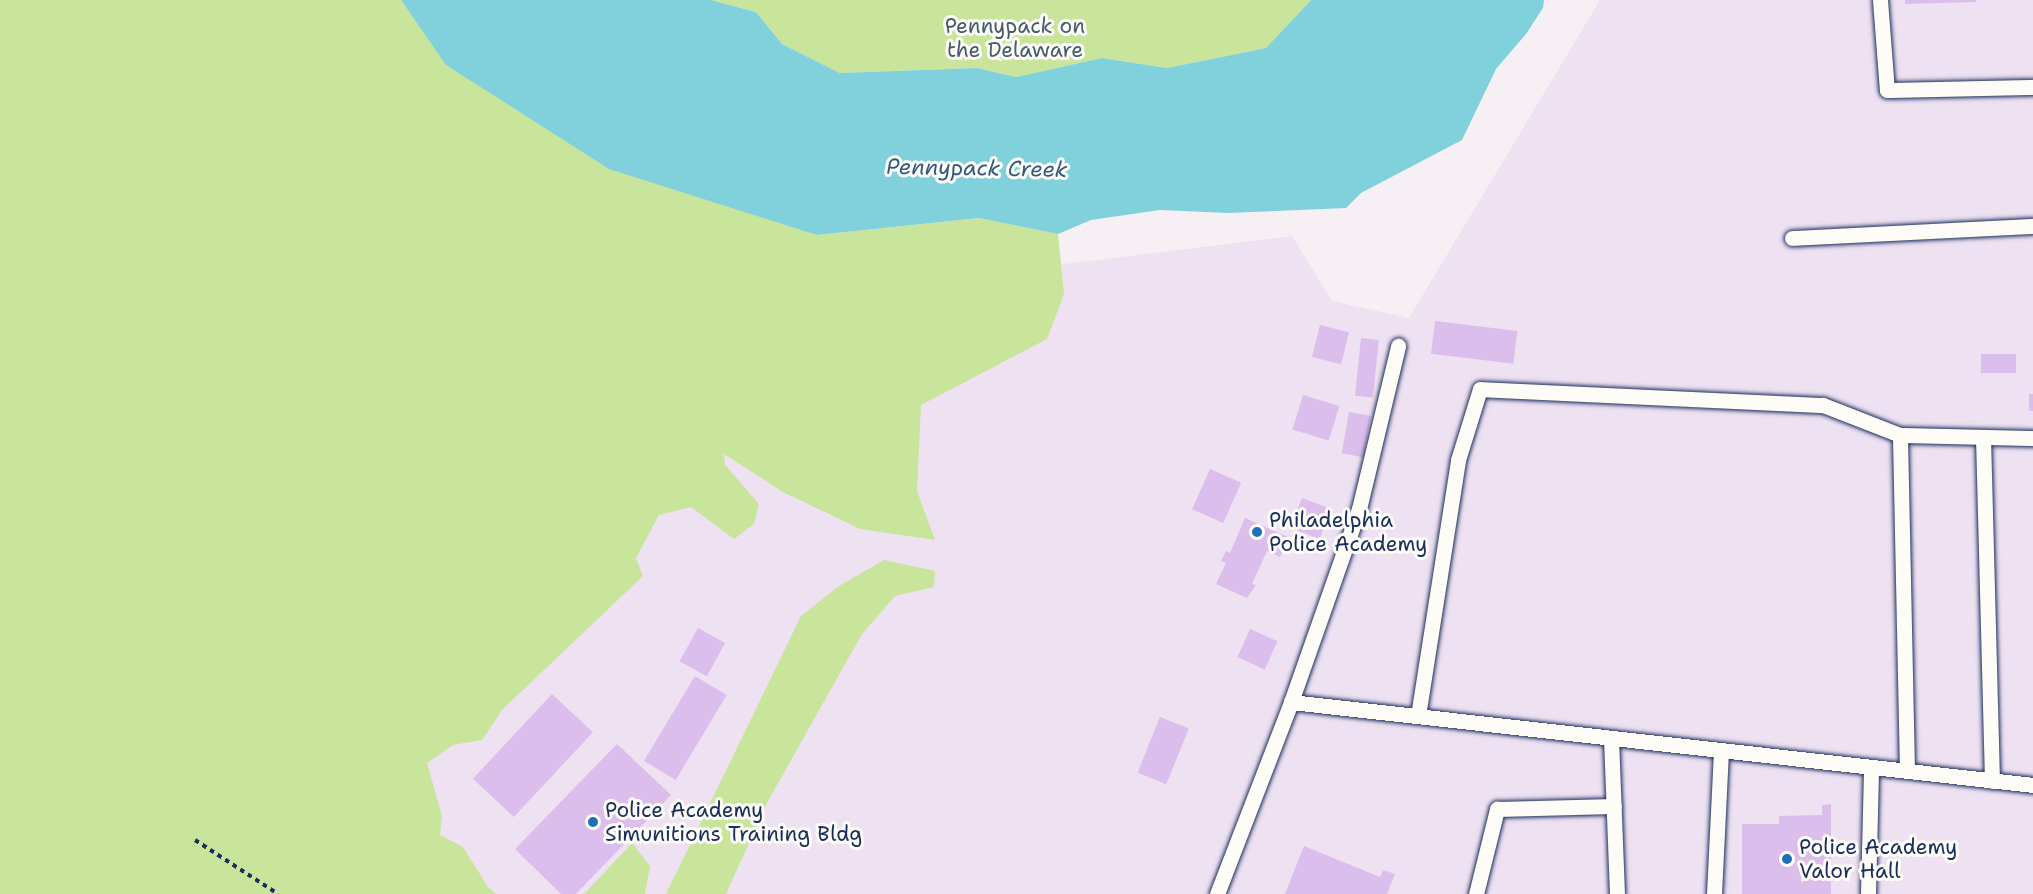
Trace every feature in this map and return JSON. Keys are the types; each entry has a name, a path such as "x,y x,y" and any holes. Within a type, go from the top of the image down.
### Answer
{"lane":[{"path":"1880,0 1887,90 2033,87"},
{"path":"1792,238 2033,226"},
{"path":"1217,894 1291,702 1359,509 1398,346"},
{"path":"1418,716 1458,460 1480,389 1823,405 1900,435 2033,438"},
{"path":"1900,435 1906,771"},
{"path":"1983,437 1992,780"},
{"path":"1291,702 2033,785"},
{"path":"1611,738 1617,894"},
{"path":"1714,894 1720,750"},
{"path":"1868,894 1871,767"},
{"path":"1476,894 1497,809 1614,806"}],"path":[{"path":"195,840 278,894"}],"shaded area":[{"name":"Philadelphia Police Academy","path":"1600,0 2033,0 2033,894 444,894 210,638 983,274 1292,236 1332,301 1409,318"}],"green space":[{"path":"0,0 401,0 447,65 817,235 979,218 1058,234 1064,294 1047,339 921,405 917,491 935,540 860,529 783,492 724,454 725,465 759,504 754,524 734,539 691,507 659,515 636,558 643,576 502,710 482,740 453,745 427,763 442,816 440,835 463,847 488,887 496,894 0,894"},
{"name":"Pennypack on the Delaware","path":"711,0 1311,0 1266,48 1167,68 1102,58 1016,77 977,68 840,73 782,44 756,12"},
{"path":"884,560 935,571 934,587 895,596 862,634 768,801 726,894 666,894 801,616 839,586"},
{"path":"632,843 650,866 645,894 584,894"}],"water":[{"name":"Pennypack Creek","path":"401,0 711,0 756,12 782,44 840,73 977,68 1016,77 1102,58 1167,68 1266,48 1311,0 1544,0 1543,8 1526,34 1496,69 1462,140 1361,193 1346,208 1228,213 1160,210 1091,220 1058,234 979,218 817,235 609,169 446,65"}],"building":[{"path":"1905,0 1976,0 1976,2 1905,4"},
{"path":"1435,321 1517,331 1513,364 1431,354"},
{"path":"1320,325 1349,332 1341,364 1312,357"},
{"path":"1361,338 1379,340 1373,398 1355,396"},
{"path":"1981,354 2016,354 2016,373 1981,373"},
{"path":"2029,394 2033,394 2033,411 2029,411"},
{"path":"1303,395 1339,406 1329,441 1292,429"},
{"path":"1349,412 1371,416 1363,457 1342,453"},
{"path":"1210,469 1241,483 1223,523 1192,509"},
{"path":"1302,498 1331,509 1319,539 1291,528"},
{"path":"1245,518 1288,537 1280,557 1267,551 1252,584 1256,585 1247,598 1216,584 1226,563 1221,561 1226,551 1230,553"},
{"path":"698,628 725,643 707,676 680,661"},
{"path":"1250,629 1277,641 1265,670 1237,657"},
{"path":"695,676 727,695 676,780 644,761"},
{"path":"552,694 593,732 514,817 473,779"},
{"path":"1160,717 1189,729 1166,784 1138,773"},
{"name":"Police Academy Simunitions Training Bldg","path":"617,744 671,795 576,894 561,894 515,849"},
{"name":"Police Academy Valor Hall","path":"1831,804 1831,894 1742,894 1742,824 1779,824 1779,816 1822,815 1822,805"},
{"path":"1304,846 1380,877 1383,870 1395,874 1387,894 1285,894"}],"place":[{"name":"Philadelphia Police Academy","path":"1257,532"},
{"name":"Police Academy Simunitions Training Bldg","path":"593,822"},
{"name":"Police Academy Valor Hall","path":"1787,859"}]}
